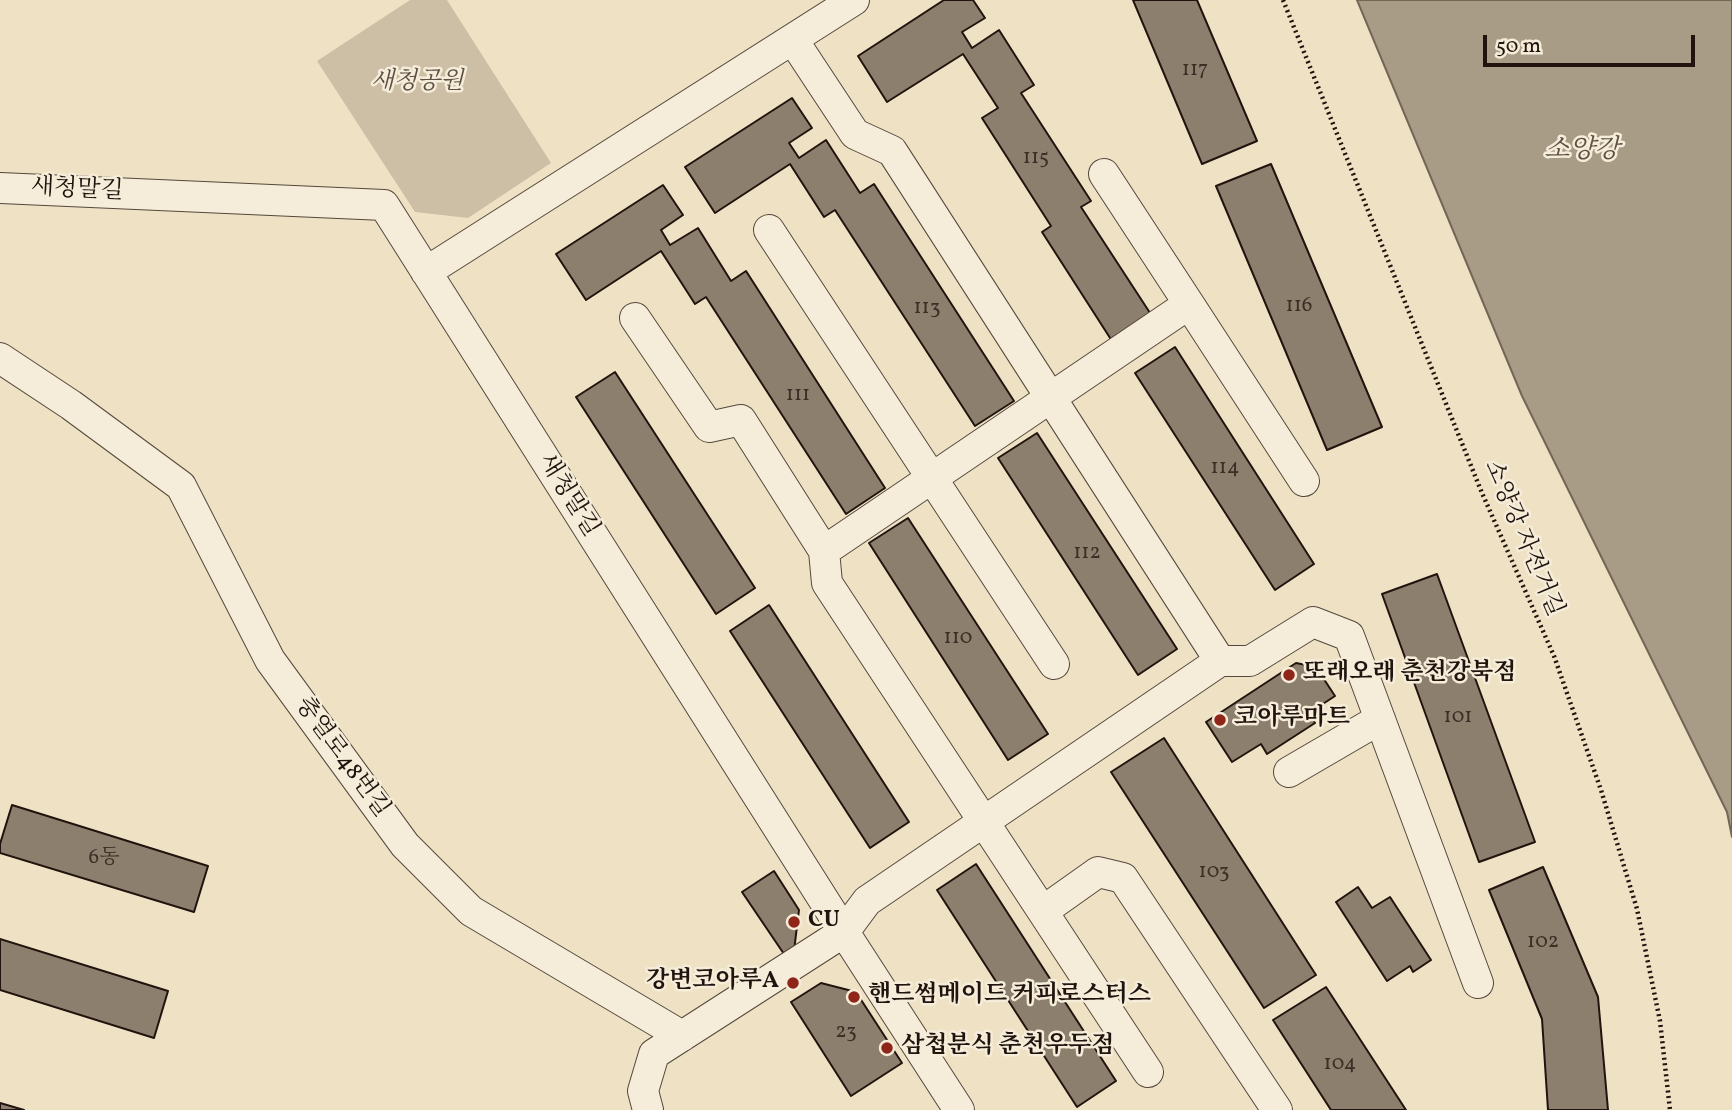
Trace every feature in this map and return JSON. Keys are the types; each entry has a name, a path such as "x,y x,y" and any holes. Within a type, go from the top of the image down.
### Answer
{"street":[{"path":"426,272 854,0"},
{"path":"793,40 855,134 892,151 1220,661"},
{"path":"1104,174 1304,481"},
{"name":"새청말길","path":"0,188 384,205 959,1110"},
{"path":"769,230 1054,664"},
{"path":"824,551 1189,304"},
{"path":"635,318 709,428 741,420 824,551 827,583 1148,1072"},
{"name":"충열로48번길","path":"0,358 71,405 181,486 270,660 405,845 471,911 682,1036"},
{"path":"648,1110 643,1091 654,1054 844,932 867,901 1220,661 1250,661 1313,622 1349,636 1478,983"},
{"path":"1289,772 1380,719"},
{"path":"1043,911 1098,872 1123,878 1277,1110"}],"path":[{"name":"소양강 자전거길","path":"1283,0 1482,493 1553,656 1601,790 1637,909 1660,1021 1670,1110"}],"green space":[{"name":"새청공원","path":"410,0 447,0 551,163 468,218 415,212 317,61"}],"water":[{"name":"소양강","path":"1357,0 1732,0 1732,837 1727,812 1522,396"}],"building":[{"path":"944,0 973,0 985,18 962,32 972,48 999,30 1034,85 1021,93 1091,201 1081,207 1152,316 1112,341 1042,232 1051,226 982,118 998,108 963,54 887,102 858,56"},
{"path":"1133,0 1197,0 1257,141 1202,164"},
{"path":"792,98 812,128 789,143 799,158 826,140 860,193 874,184 1014,401 975,426 835,210 824,217 790,164 715,213 685,167"},
{"path":"1271,164 1382,427 1327,450 1216,186"},
{"path":"663,185 683,215 661,230 670,245 698,228 731,281 746,271 885,488 846,514 706,297 695,304 661,251 586,300 556,254"},
{"path":"1175,347 1314,564 1275,590 1135,373"},
{"path":"615,372 755,588 716,614 576,397"},
{"path":"1037,433 1177,649 1138,675 998,458"},
{"path":"908,518 1048,734 1008,760 869,543"},
{"path":"1437,574 1535,842 1479,862 1382,594"},
{"path":"769,605 909,822 870,848 730,631"},
{"path":"1296,663 1316,667 1335,696 1309,713 1315,723 1267,754 1261,744 1232,762 1206,722"},
{"path":"1164,738 1316,975 1264,1008 1111,772"},
{"path":"12,805 208,866 194,912 0,853 0,844"},
{"path":"976,864 1116,1081 1077,1107 937,890"},
{"path":"1543,867 1598,997 1608,1110 1548,1110 1542,1019 1489,890"},
{"path":"774,871 799,910 794,951 786,957 742,892"},
{"path":"1358,887 1372,908 1390,897 1431,960 1413,972 1410,966 1387,981 1336,902"},
{"path":"0,939 168,991 154,1038 0,990"},
{"path":"821,983 856,992 902,1063 851,1096 791,1002"},
{"path":"1326,987 1406,1110 1331,1110 1273,1020"},
{"path":"0,1103 24,1110 0,1110"}],"place":[{"name":"또래오래 춘천강북점","path":"1289,675"},
{"name":"코아루마트","path":"1220,720"},
{"name":"CU","path":"794,922"},
{"name":"강변코아루A","path":"793,983"},
{"name":"핸드썸메이드 커피로스터스","path":"854,997"},
{"name":"삼첩분식 춘천우두점","path":"887,1048"}]}
